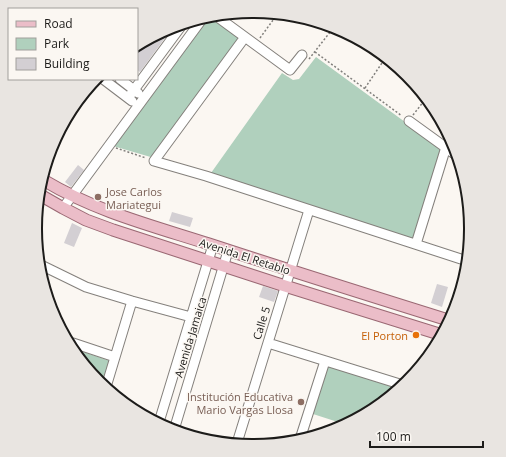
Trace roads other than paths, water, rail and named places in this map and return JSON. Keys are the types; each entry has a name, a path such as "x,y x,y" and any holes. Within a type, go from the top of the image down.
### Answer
{"main road":[{"name":"Avenida El Retablo","path":"48,183 72,195 122,216 443,319"},
{"name":"Avenida El Retablo","path":"45,198 86,220 113,230 436,333"}],"street":[{"path":"222,21 290,70 304,59"},
{"path":"63,208 197,25"},
{"path":"128,98 177,32"},
{"path":"245,37 154,161 461,259"},
{"path":"104,80 138,105"},
{"path":"121,80 144,97"},
{"path":"409,121 446,147 416,244"},
{"name":"Calle 5","path":"238,439 309,210"},
{"name":"Avenida Jamaica","path":"160,417 213,245"},
{"name":"Avenida Jamaica","path":"176,424 228,251"},
{"path":"46,268 86,286 132,302 191,318"},
{"path":"108,381 132,302"},
{"path":"268,343 396,383"},
{"path":"78,346 116,357"},
{"path":"302,433 325,361"}],"place":[{"name":"Jose Carlos Mariategui","path":"98,197"},
{"name":"El Porton","path":"416,335"},
{"name":"Institución Educativa Mario Vargas Llosa","path":"301,402"}]}
